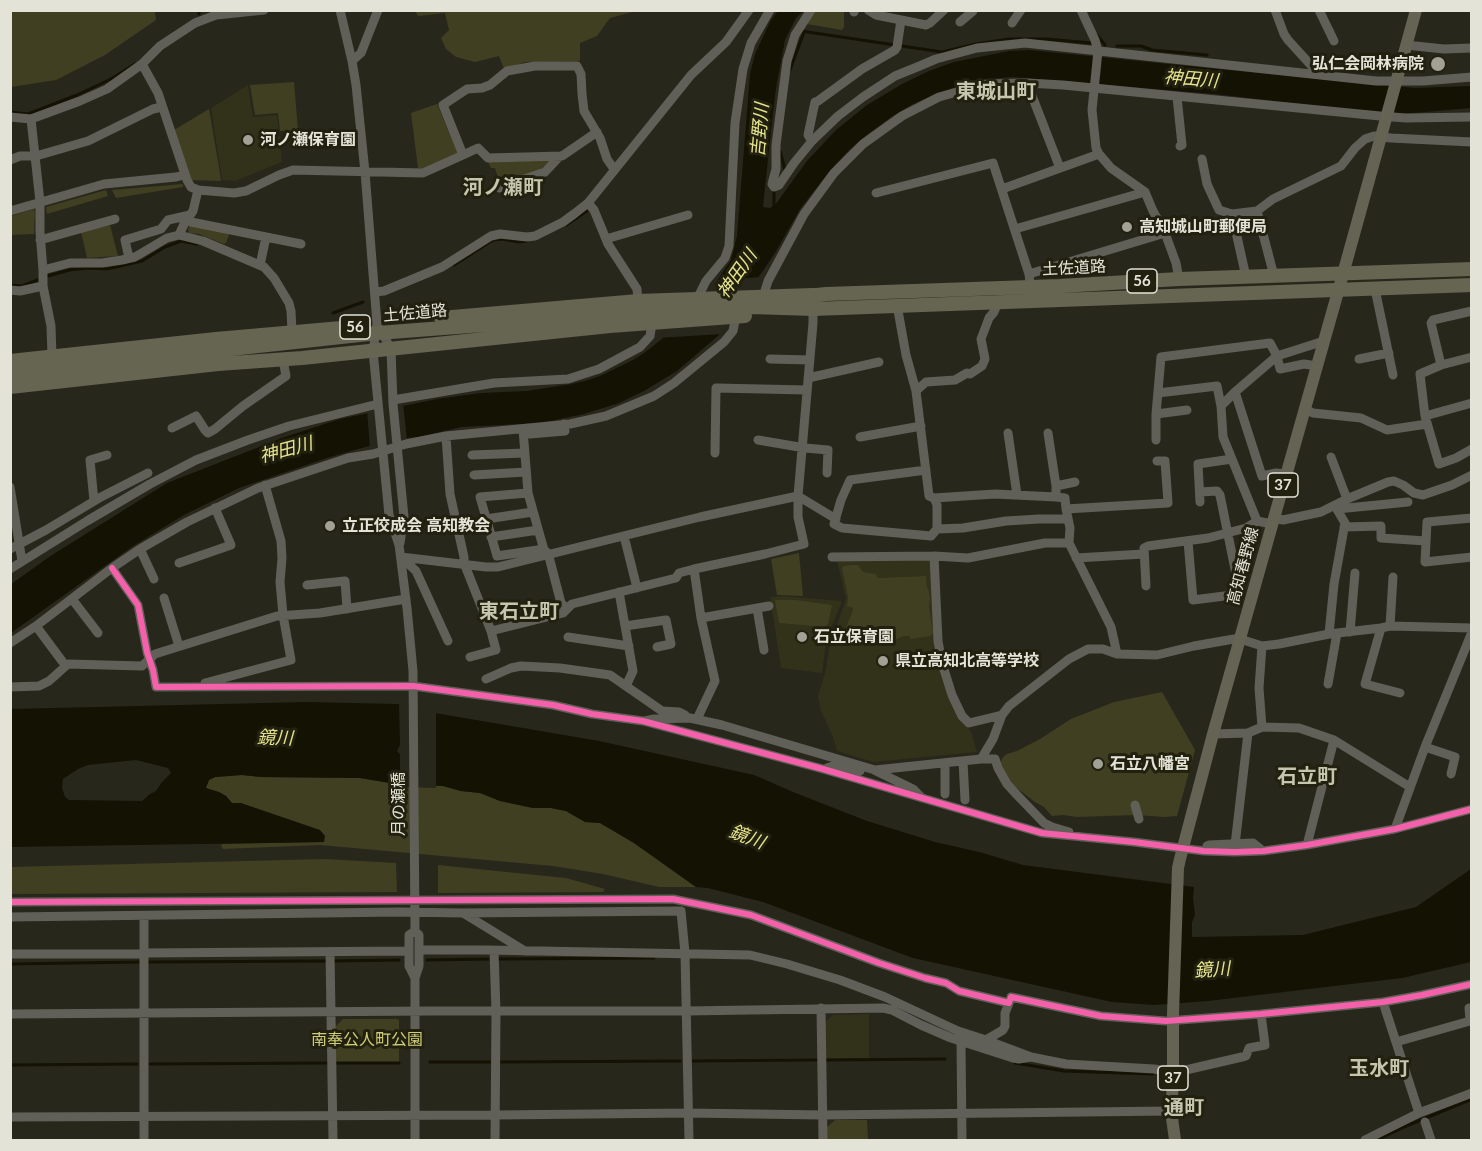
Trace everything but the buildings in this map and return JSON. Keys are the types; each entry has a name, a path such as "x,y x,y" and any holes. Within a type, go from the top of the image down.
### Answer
{"highway":[{"name":"土佐道路","path":"10,374 378,333 546,319 680,310 747,310 813,302 1030,287 1179,279 1472,269"},
{"name":"土佐道路","path":"813,302 897,305 998,302 1030,287 1338,291 1472,285"},
{"name":"56","path":"10,361 216,339 638,302 698,299 747,310"},
{"name":"56","path":"10,387 218,364 283,360 669,322 747,310"}],"main road":[{"name":"高知春野線","path":"1175,1140 1171,1112 1178,868 1240,639 1246,596 1287,474 1416,10"}],"street":[{"path":"10,117 31,119 107,89 142,64 195,18 264,10"},
{"path":"340,10 352,61 365,172 377,324 373,351 389,515 399,545"},
{"path":"352,61 361,53 378,10"},
{"path":"375,292 384,291 442,267 491,236 500,234 535,236 590,206 614,169 691,75 726,42 749,10"},
{"path":"698,299 706,281 725,258 729,246 735,123 743,69 751,44 770,10"},
{"path":"811,10 795,35 787,61 776,145 776,169 771,184 776,187 812,141 838,116 879,86 895,76 936,59 977,48 1025,43 1098,53 1376,81 1423,81 1472,77"},
{"path":"868,10 876,15 928,24 944,10"},
{"path":"1012,23 1021,10"},
{"path":"1081,10 1095,40 1098,53 1092,110 1096,148 1111,168 1145,192 1165,233 1179,279"},
{"path":"1275,10 1288,40 1319,74"},
{"path":"1319,10 1334,41"},
{"path":"812,141 808,135 815,102 856,73 891,53 897,45 901,20"},
{"path":"1406,45 1444,49 1472,48"},
{"path":"142,64 158,93 184,175 191,187 198,190 234,193 246,191 279,174 293,170 423,173 478,148 488,158 560,156"},
{"path":"463,155 443,105 467,89 490,85 507,71 535,66 577,66 581,74 584,111 597,132 607,159 614,169"},
{"path":"1027,83 1060,168"},
{"path":"10,643 140,549 187,522 265,485 348,458 373,454 383,448 446,436 523,433 606,416 654,396 719,347 733,331 768,280 804,214 834,173 863,144 902,116 939,97 986,84 1027,83 1094,87 1406,118 1472,117"},
{"path":"1177,97 1182,145 1180,146"},
{"path":"10,160 20,156 36,156 88,141 153,109 162,107"},
{"path":"31,119 40,202 43,278 51,326 52,356"},
{"path":"499,188 545,172 560,156 597,132"},
{"path":"1202,159 1207,184 1219,210 1232,214 1257,211 1273,199 1341,166 1355,148 1365,139 1374,136 1472,142"},
{"path":"1002,189 1099,154"},
{"path":"876,193 993,163 1015,229 1030,287 1165,233"},
{"path":"10,211 105,184 184,175"},
{"path":"179,235 198,190"},
{"path":"1015,229 1145,192"},
{"path":"590,206 606,239 637,289 638,302"},
{"path":"1257,211 1274,276"},
{"path":"606,239 688,214"},
{"path":"1232,214 1246,277"},
{"path":"129,258 125,240 161,230 168,220 188,218 231,230 301,244"},
{"path":"40,240 115,219"},
{"path":"227,251 231,230"},
{"path":"10,290 20,291 70,263 102,263 129,258 144,253 168,238 179,235 203,241 260,265 274,278 289,303 292,332"},
{"path":"260,265 266,237"},
{"path":"1376,289 1393,375"},
{"path":"491,631 563,613 572,604 676,578 679,573 804,544 798,518 798,496 813,302"},
{"path":"916,391 926,382 955,380 982,366 985,359 981,339 998,302"},
{"path":"897,305 906,355 916,391 929,496 934,498 1017,495 1056,491 1075,482"},
{"path":"1441,365 1431,323 1433,320 1472,311"},
{"path":"393,402 494,383 568,379 598,369 640,347 650,336 652,323"},
{"path":"377,324 390,349 404,517 399,545"},
{"path":"216,339 218,364"},
{"path":"1221,406 1277,356 1324,341"},
{"path":"1156,440 1161,357 1270,343 1277,356 1280,369 1304,364 1317,366"},
{"path":"1359,359 1389,353"},
{"path":"1472,357 1441,365 1420,374 1426,420 1439,464 1472,449"},
{"path":"770,359 810,360"},
{"path":"172,428 196,416 208,433 215,429 286,376 283,360"},
{"path":"808,378 867,369 879,362"},
{"path":"1158,393 1217,386 1223,437 1257,521"},
{"path":"715,453 716,388 807,390"},
{"path":"1235,392 1262,476 1276,473 1287,474"},
{"path":"1305,410 1361,418 1387,430 1426,420 1472,403"},
{"path":"10,569 150,484 196,460 289,426 378,405"},
{"path":"1156,414 1187,410"},
{"path":"860,437 921,426"},
{"path":"523,433 528,493 561,603 567,609"},
{"path":"1008,433 1017,495"},
{"path":"1048,433 1056,491 1065,498 1070,528 1069,543 1111,627 1117,654"},
{"path":"446,436 450,494 464,563 491,631 496,650 496,654 470,657"},
{"path":"758,440 828,450 827,473"},
{"path":"472,455 525,453"},
{"path":"94,501 90,460 107,455"},
{"path":"1331,457 1347,499"},
{"path":"1200,502 1198,464 1232,459"},
{"path":"937,529 963,528 1168,503 1165,461 1157,461"},
{"path":"926,470 850,480 834,524 842,528 931,536 937,529 937,505 934,498"},
{"path":"474,475 526,471"},
{"path":"15,547 148,473"},
{"path":"1336,507 1347,499 1384,483 1394,481 1414,493 1424,495 1472,475"},
{"path":"194,686 291,660 280,582 281,541 265,485"},
{"path":"10,487 15,547 22,561"},
{"path":"1188,541 1193,600 1246,596 1220,495 1217,491 1200,492"},
{"path":"528,493 480,497 496,556 546,551 624,536 723,511 798,496 836,519"},
{"path":"1146,586 1144,548 1148,546 1208,538 1246,528 1257,521 1283,520 1336,507 1408,502"},
{"path":"1328,684 1333,634 1334,584 1345,523 1336,507"},
{"path":"179,562 231,545 215,508"},
{"path":"486,519 533,512"},
{"path":"1472,518 1427,522 1425,562 1472,557"},
{"path":"1344,528 1381,526 1381,538 1426,541"},
{"path":"491,537 538,530"},
{"path":"624,536 637,588"},
{"path":"832,557 968,558 1045,543 1069,543"},
{"name":"月の瀬橋","path":"399,545 414,688 414,918 415,931 419,935 409,966 415,978 415,1140"},
{"path":"140,549 154,579"},
{"path":"401,557 498,567 546,551"},
{"path":"1076,558 1144,554"},
{"path":"934,556 938,641 952,695 962,716 969,723 1002,715"},
{"path":"401,557 416,571 448,641"},
{"path":"112,568 138,605 156,687 414,688 554,705 592,714 643,721 823,769 1042,833 1134,842 1182,851 1263,851 1307,845 1395,829 1472,809"},
{"path":"693,718 715,681 701,618 694,569"},
{"path":"1350,632 1355,573"},
{"path":"1393,577 1386,627 1365,684 1400,693"},
{"path":"308,585 345,581 347,609"},
{"path":"619,592 633,671 626,686"},
{"path":"164,598 178,646"},
{"path":"72,599 98,633"},
{"path":"10,687 39,686 49,681 68,664 142,666 155,654 283,615 320,613 406,599"},
{"path":"701,618 755,606 769,606"},
{"path":"755,606 764,650"},
{"path":"625,626 666,620 675,644 657,647"},
{"path":"36,626 62,661"},
{"path":"981,759 993,739 1002,715 1009,706 1069,659 1088,649 1103,649 1117,654 1157,655 1234,639 1262,646 1386,627 1472,630 1395,829"},
{"path":"568,637 629,646"},
{"path":"1262,646 1259,688 1262,727"},
{"path":"486,679 520,666 560,668 610,675 662,711 679,712 875,770 913,789 923,799"},
{"path":"643,721 693,718"},
{"path":"1213,734 1248,733 1262,727 1299,728 1334,740 1410,787"},
{"path":"1235,844 1248,733"},
{"path":"1307,845 1334,740"},
{"path":"1425,747 1455,757 1451,774"},
{"path":"823,769 833,766 865,771 995,759 1007,784 1044,823 1073,833 1076,837"},
{"path":"963,761 964,800"},
{"path":"945,763 945,794"},
{"path":"1135,805 1139,819"},
{"path":"1204,851 1209,845 1253,843 1263,851"},
{"path":"10,902 674,899 751,915 879,963 946,983 959,991 1009,1003"},
{"path":"10,917 681,911 685,953 689,1140"},
{"path":"463,913 525,951"},
{"path":"144,916 144,1140"},
{"path":"494,951 495,1140"},
{"path":"10,954 525,951 750,955 840,980 885,997 945,1026 1031,1058 1066,1064 1173,1072 1246,1056 1249,1048 1264,1045 1261,1014"},
{"path":"330,952 333,1140"},
{"path":"986,1040 1003,1030 1005,1013 1011,997 1101,1016 1173,1018 1261,1014 1383,1002 1472,984"},
{"path":"1383,1002 1419,1113"},
{"path":"820,1008 823,1140"},
{"path":"10,1014 888,1008 939,1034 1013,1058 1031,1058"},
{"path":"1396,1042 1470,1021 1469,1008 1472,1008"},
{"path":"961,1041 962,1140"},
{"path":"1365,1140 1419,1113 1472,1093"},
{"path":"10,1118 1171,1112"},
{"path":"1425,1122 1431,1140"}],"shaded area":[{"name":"河ノ瀬保育園","path":"248,85 253,117 277,115 282,162 235,181 222,180 211,108"},
{"name":"県立高知北高等学校","path":"836,559 931,559 935,640 977,752 873,762 837,751 821,711 818,696 826,670 829,648 846,599"},
{"name":"石立保育園","path":"770,597 842,601 825,650 822,673 781,668"},
{"path":"869,1014 869,1059 825,1059 825,1022 833,1015"}],"green space":[{"path":"11,10 155,11 156,20 105,55 56,80 11,87"},
{"path":"415,11 636,11 610,18 597,36 580,43 580,61 525,62 504,69 499,56 475,62 456,57 446,49 441,38 449,30 445,13 418,16"},
{"path":"814,11 844,11 844,27 842,30 807,24"},
{"path":"294,82 298,131 280,131 278,113 255,115 250,85"},
{"path":"437,104 458,154 424,170 418,168 411,113"},
{"path":"209,109 221,181 190,180 174,130"},
{"path":"549,159 549,162 541,169 500,184 495,168 491,168 487,160"},
{"path":"183,184 183,187 116,198 112,190"},
{"path":"106,190 108,196 47,214 46,207"},
{"path":"34,209 34,234 11,235 11,216"},
{"path":"110,225 118,256 87,258 81,232"},
{"path":"192,225 227,232 229,235 226,243 189,233 188,228"},
{"path":"799,553 803,596 777,595 771,559"},
{"path":"858,565 863,572 876,574 878,578 926,576 933,633 930,636 911,639 909,636 904,636 895,640 879,638 840,640 853,610 847,606 848,597 842,568"},
{"path":"775,600 796,600 832,605 828,624 825,627 779,623"},
{"path":"1162,692 1195,750 1177,816 1052,816 1044,807 1010,783 1000,764 1007,754 1040,739 1071,719 1114,702"},
{"path":"242,775 360,778 396,784 443,786 480,793 500,801 533,808 566,811 585,822 600,823 634,843 696,887 659,887 603,874 553,866 320,845 223,849 222,844 324,842 241,803 232,803 226,796 205,788 209,780 215,777"},
{"path":"325,859 396,863 397,892 11,894 11,867"},
{"path":"438,865 566,878 605,889 603,892 438,893"},
{"name":"南奉公人町公園","path":"343,1019 399,1020 399,1062 336,1062 336,1026"},
{"path":"835,1120 867,1120 868,1140 827,1140 827,1127"}],"water":[{"path":"778,11 803,11 796,18 785,40 776,88 763,207 770,208 775,205 807,161 836,130 867,105 929,71 954,62 1009,51 1029,50 1415,88 1471,86 1471,108 1402,114 1214,94 1013,77 964,84 938,93 891,117 848,151 800,209 775,253 719,335 677,371 644,391 619,403 584,414 541,423 461,427 369,446 239,488 184,515 133,546 11,633 10,585 49,557 167,483 282,438 340,419 437,399 481,393 526,391 585,381 633,360 672,331 701,305 731,260 737,236 750,74 755,54 771,20"},
{"name":"鏡川","path":"307,702 398,704 435,713 599,741 754,775 867,821 1023,865 1194,887 1195,915 1192,922 1192,937 1303,935 1416,907 1471,869 1471,962 1402,978 1208,1001 1154,1005 1112,1002 913,958 763,902 696,887 634,843 600,823 585,822 566,811 533,808 500,801 480,793 443,786 396,784 360,778 242,775 215,777 209,780 206,788 226,796 232,803 241,803 320,830 325,836 324,842 11,847 11,709","holes":["136,760 168,768 171,773 156,791 142,801 69,800 65,797 62,788 63,779 88,765"]}],"pier":[{"path":"762,277 723,334 657,338 693,311 714,280"},
{"path":"403,403 407,441 370,449 367,410"},
{"path":"399,701 436,710 436,788 400,787 400,754 397,751 400,745"}],"waterway":[{"path":"800,33 801,31 942,52 1009,39 1047,39 1091,43"},
{"path":"790,70 804,32"},
{"path":"1097,35 1105,45"},
{"path":"1117,46 1141,46 1152,50 1207,55"},
{"path":"10,112 28,114 77,95 111,79 135,64"},
{"path":"780,151 785,170"},
{"path":"774,190 774,207"},
{"path":"566,225 590,208"},
{"path":"454,265 493,240 527,241"},
{"path":"10,285 22,286 69,270 107,269 142,261 165,247 181,241 197,244"},
{"path":"333,313 363,302"},
{"path":"497,959 654,958"},
{"path":"427,960 492,959"},
{"path":"333,961 399,960"},
{"path":"148,962 328,961"},
{"path":"10,964 141,962"},
{"path":"825,1060 945,1059"},
{"path":"693,1061 816,1060"},
{"path":"498,1062 680,1061"},
{"path":"430,1062 490,1062"},
{"path":"150,1064 326,1063"},
{"path":"336,1063 399,1063"},
{"path":"1015,1063 1064,1071 1153,1074"},
{"path":"10,1065 137,1064"},
{"path":"1377,1140 1472,1099"}],"cycle path":[{"path":"112,568 138,605 156,687 413,686 553,705 592,714 643,721 823,769 1042,833 1204,851 1263,851 1307,845 1395,829 1472,809"},
{"path":"10,902 673,899 751,915 879,963 946,983 959,991 1009,1003 1011,997 1101,1016 1166,1021 1383,1002 1472,984"}],"place":[{"name":"弘仁会岡林病院","path":"1438,64"},
{"name":"河ノ瀬保育園","path":"248,140"},
{"name":"高知城山町郵便局","path":"1127,227"},
{"name":"立正佼成会 高知教会","path":"330,526"},
{"name":"石立保育園","path":"802,637"},
{"name":"県立高知北高等学校","path":"883,661"},
{"name":"石立八幡宮","path":"1098,764"}],"district":[{"name":"東城山町","path":"996,92"},
{"name":"河ノ瀬町","path":"503,188"},
{"name":"東石立町","path":"519,612"},
{"name":"石立町","path":"1307,777"},
{"name":"玉水町","path":"1379,1069"},
{"name":"通町","path":"1184,1108"}],"water label":[{"name":"神田川","path":"1191,79"},
{"name":"吉野川","path":"760,130"},
{"name":"神田川","path":"737,274"},
{"name":"神田川","path":"286,450"}]}
